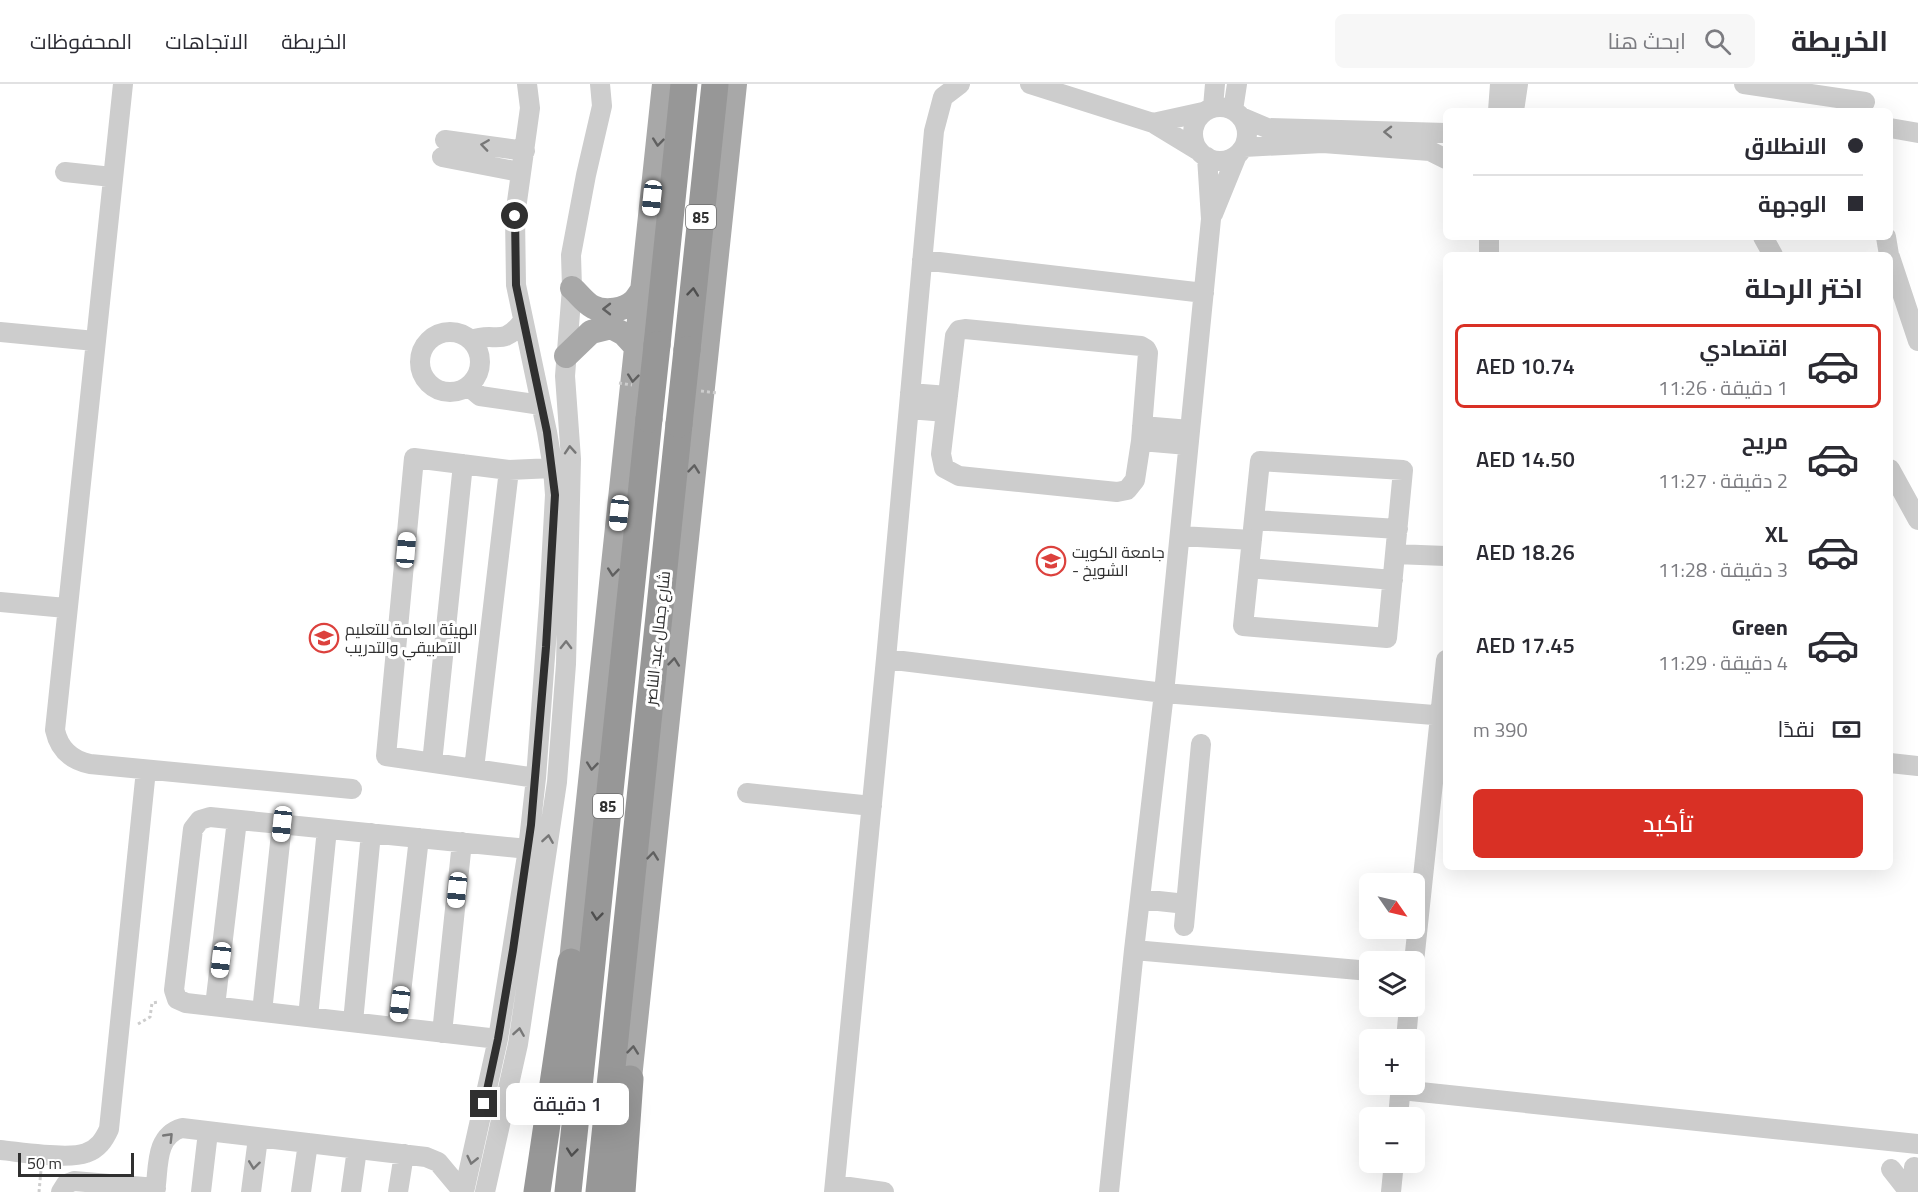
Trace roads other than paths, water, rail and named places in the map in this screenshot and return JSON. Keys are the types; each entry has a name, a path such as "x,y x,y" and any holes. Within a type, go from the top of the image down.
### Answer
{"highway":[{"name":"شارع جمال عبد الناصر","path":"568,1192 684,84"},
{"name":"شارع جمال عبد الناصر","path":"599,1192 715,84"},
{"path":"537,1192 571,962"},
{"path":"620,1192 630,1079"}],"main road":[{"path":"547,1192 664,84"},
{"path":"630,1079 735,84"},
{"path":"572,288 592,306 609,310 629,305 642,290"},
{"path":"566,356 591,332 611,327 624,334 636,347"}],"street":[{"path":"123,84 66,608 55,730 66,753 81,762 352,789"},
{"path":"463,1192 498,1039 528,849 536,778 549,603 555,495 553,468 516,285 515,216 530,108 527,84"},
{"path":"485,1192 519,1032 557,782 566,664 571,459 565,376 572,288 571,255 602,106 600,84"},
{"path":"884,1192 834,1189 886,659 934,131 943,97 960,84"},
{"path":"1030,84 1153,123 1217,161 1227,160 1240,151 1323,143 1430,151 1443,158"},
{"path":"1109,1192 1164,693 1211,219 1203,154 1194,141 1193,130 1196,120 1208,110 1215,84"},
{"path":"1211,219 1247,136 1246,126 1237,113 1237,84"},
{"path":"1498,108 1500,84"},
{"path":"1514,108 1518,84"},
{"path":"1744,84 1865,99"},
{"path":"1153,123 1223,106 1267,128 1443,133"},
{"path":"1893,129 1918,133"},
{"path":"520,172 444,149 525,151"},
{"path":"65,172 112,177"},
{"path":"922,260 1204,293"},
{"path":"1893,265 1918,341"},
{"path":"1898,280 1918,284"},
{"path":"472,340 497,339 507,336 522,322"},
{"path":"959,330 1141,346 1148,353 1135,480 1127,490 1117,492 959,477 944,468 941,454 947,404 956,336 959,330"},
{"path":"0,332 95,341"},
{"path":"457,332 472,340 477,347 481,364 474,380 468,386 452,392 435,388 423,376 420,359 426,343 440,333 457,332"},
{"path":"468,386 480,396 541,405"},
{"path":"910,401 947,404"},
{"path":"1141,434 1189,437"},
{"path":"536,778 386,756 414,458 509,470 553,468"},
{"path":"1260,461 1403,470 1398,529 1387,638 1243,626 1260,461"},
{"path":"432,763 463,464"},
{"path":"474,769 509,470"},
{"path":"1893,480 1918,520"},
{"path":"1254,520 1398,529"},
{"path":"1180,536 1252,540"},
{"path":"1395,554 1443,556"},
{"path":"1249,568 1393,580"},
{"path":"0,602 66,608"},
{"path":"886,659 1164,693 1443,715 1415,951"},
{"path":"1184,926 1201,744"},
{"path":"1893,763 1918,766"},
{"path":"0,1150 69,1155 86,1153 93,1150 109,1129 146,770"},
{"path":"747,793 872,806"},
{"path":"498,1039 186,1003 177,999 174,990 193,829 200,820 210,817 528,849"},
{"path":"216,1006 237,820"},
{"path":"262,1012 282,824"},
{"path":"308,1017 327,829"},
{"path":"353,1022 371,833"},
{"path":"397,1027 419,838"},
{"path":"442,1033 462,843"},
{"path":"1140,899 1186,904"},
{"path":"1134,950 1359,970"},
{"path":"492,1065 512,1070"},
{"path":"1425,1090 1918,1144"},
{"path":"482,1116 501,1120"},
{"path":"69,1155 68,1186 155,1190 160,1148 170,1134 182,1128 426,1157 438,1162 463,1192"},
{"path":"201,1192 208,1132"},
{"path":"251,1192 258,1138"},
{"path":"301,1192 308,1143"},
{"path":"351,1192 357,1149"},
{"path":"398,1192 404,1154"},
{"path":"1911,1192 1914,1167"},
{"path":"1890,1169 1911,1192"},
{"path":"1391,1192 1393,1173"}],"place":[{"name":"جامعة الكويت - الشويخ","path":"1051,561"},
{"name":"الهيئة العامة للتعليم التطبيقي والتدريب","path":"324,638"}]}
